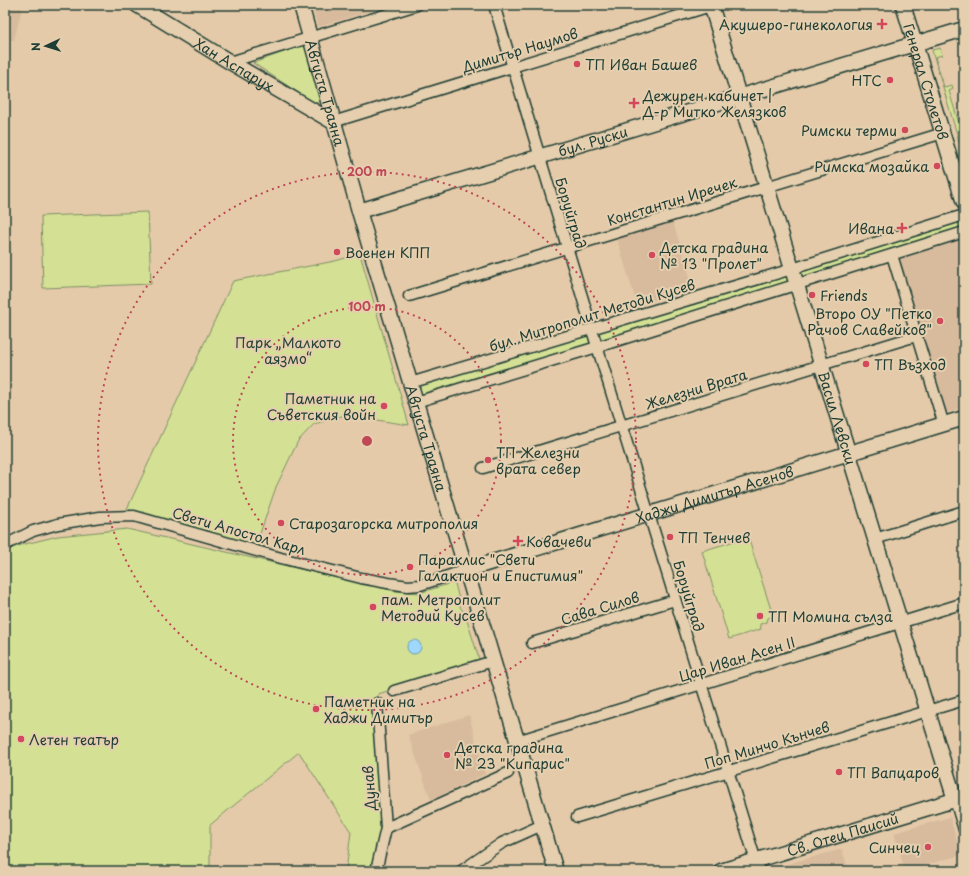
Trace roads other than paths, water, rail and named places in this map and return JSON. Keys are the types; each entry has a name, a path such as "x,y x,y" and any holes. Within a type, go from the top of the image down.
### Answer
{"street":[{"name":"Хан Аспарух","path":"137,5 230,62 333,122"},
{"name":"Августа Траяна","path":"301,5 359,211 556,871"},
{"path":"230,62 417,5"},
{"name":"Боруйград","path":"494,5 587,313"},
{"name":"Димитър Наумов","path":"333,122 712,5"},
{"name":"Васил Левски","path":"712,5 927,711 959,798 964,830"},
{"name":"Генерал Столетов","path":"903,5 964,203"},
{"name":"бул. Руски","path":"359,211 964,29"},
{"name":"Константин Иречек","path":"409,296 942,133"},
{"name":"бул. Митрополит Методи Кусев","path":"410,383 592,330 964,215"},
{"path":"416,402 892,256 964,232"},
{"path":"892,256 944,425"},
{"name":"Боруйград","path":"592,330 758,866"},
{"name":"Железни Врата","path":"483,468 916,336"},
{"name":"Хаджи Димитър Асенов","path":"466,570 964,418"},
{"path":"874,539 964,511"},
{"name":"Свети Апостол Карл","path":"5,545 33,531 58,524 100,517 134,516 281,558 381,582 408,586 420,585 466,570"},
{"name":"Сава Силов","path":"532,643 675,600"},
{"name":"Цар Иван Асен II","path":"517,741 964,604"},
{"path":"394,691 493,661"},
{"name":"Поп Минчо Кънчев","path":"578,817 964,700"},
{"name":"Дунав","path":"376,871 386,828 377,703"},
{"path":"386,828 508,773"},
{"name":"Св. Отец Паисий","path":"722,871 758,866 959,798"},
{"path":"462,871 502,843 542,825"}],"water":[{"path":"411,640 417,640 421,644 421,650 417,654 411,654 407,650 407,644"}],"place":[{"name":"Акушеро-гинекология","path":"882,24"},
{"name":"ТП Иван Башев","path":"577,64"},
{"name":"НТС","path":"890,80"},
{"name":"Дежурен кабинет | Д-р Митко Желязков","path":"634,103"},
{"name":"Римски терми","path":"905,130"},
{"name":"Римска мозайка","path":"937,166"},
{"name":"Ивана","path":"902,228"},
{"name":"Военен КПП","path":"337,252"},
{"name":"Детска градина № 13 \"Пролет\"","path":"652,255"},
{"name":"Friends","path":"812,295"},
{"name":"Второ ОУ \"Петко Рачов Славейков\"","path":"940,321"},
{"name":"ТП Възход","path":"866,364"},
{"name":"Паметник на Съветския войн","path":"384,406"},
{"name":"ТП Железни врата север","path":"488,460"},
{"name":"Старозагорска митрополия","path":"281,523"},
{"name":"ТП Тенчев","path":"670,537"},
{"name":"Ковачеви","path":"518,541"},
{"name":"Параклис \"Свети Галактион и Епистимия\"","path":"410,567"},
{"name":"пам. Метрополит Методий Кусев","path":"373,607"},
{"name":"ТП Момина сълза","path":"760,616"},
{"name":"Паметник на Хаджи Димитър","path":"316,709"},
{"name":"Летен театър","path":"21,739"},
{"name":"Детска градина № 23 \"Кипарис\"","path":"447,755"},
{"name":"ТП Вапцаров","path":"839,772"},
{"name":"Синчец","path":"928,847"}],"park label":[{"name":"Парк „Малкото аязмо“","path":"288,350"}]}
